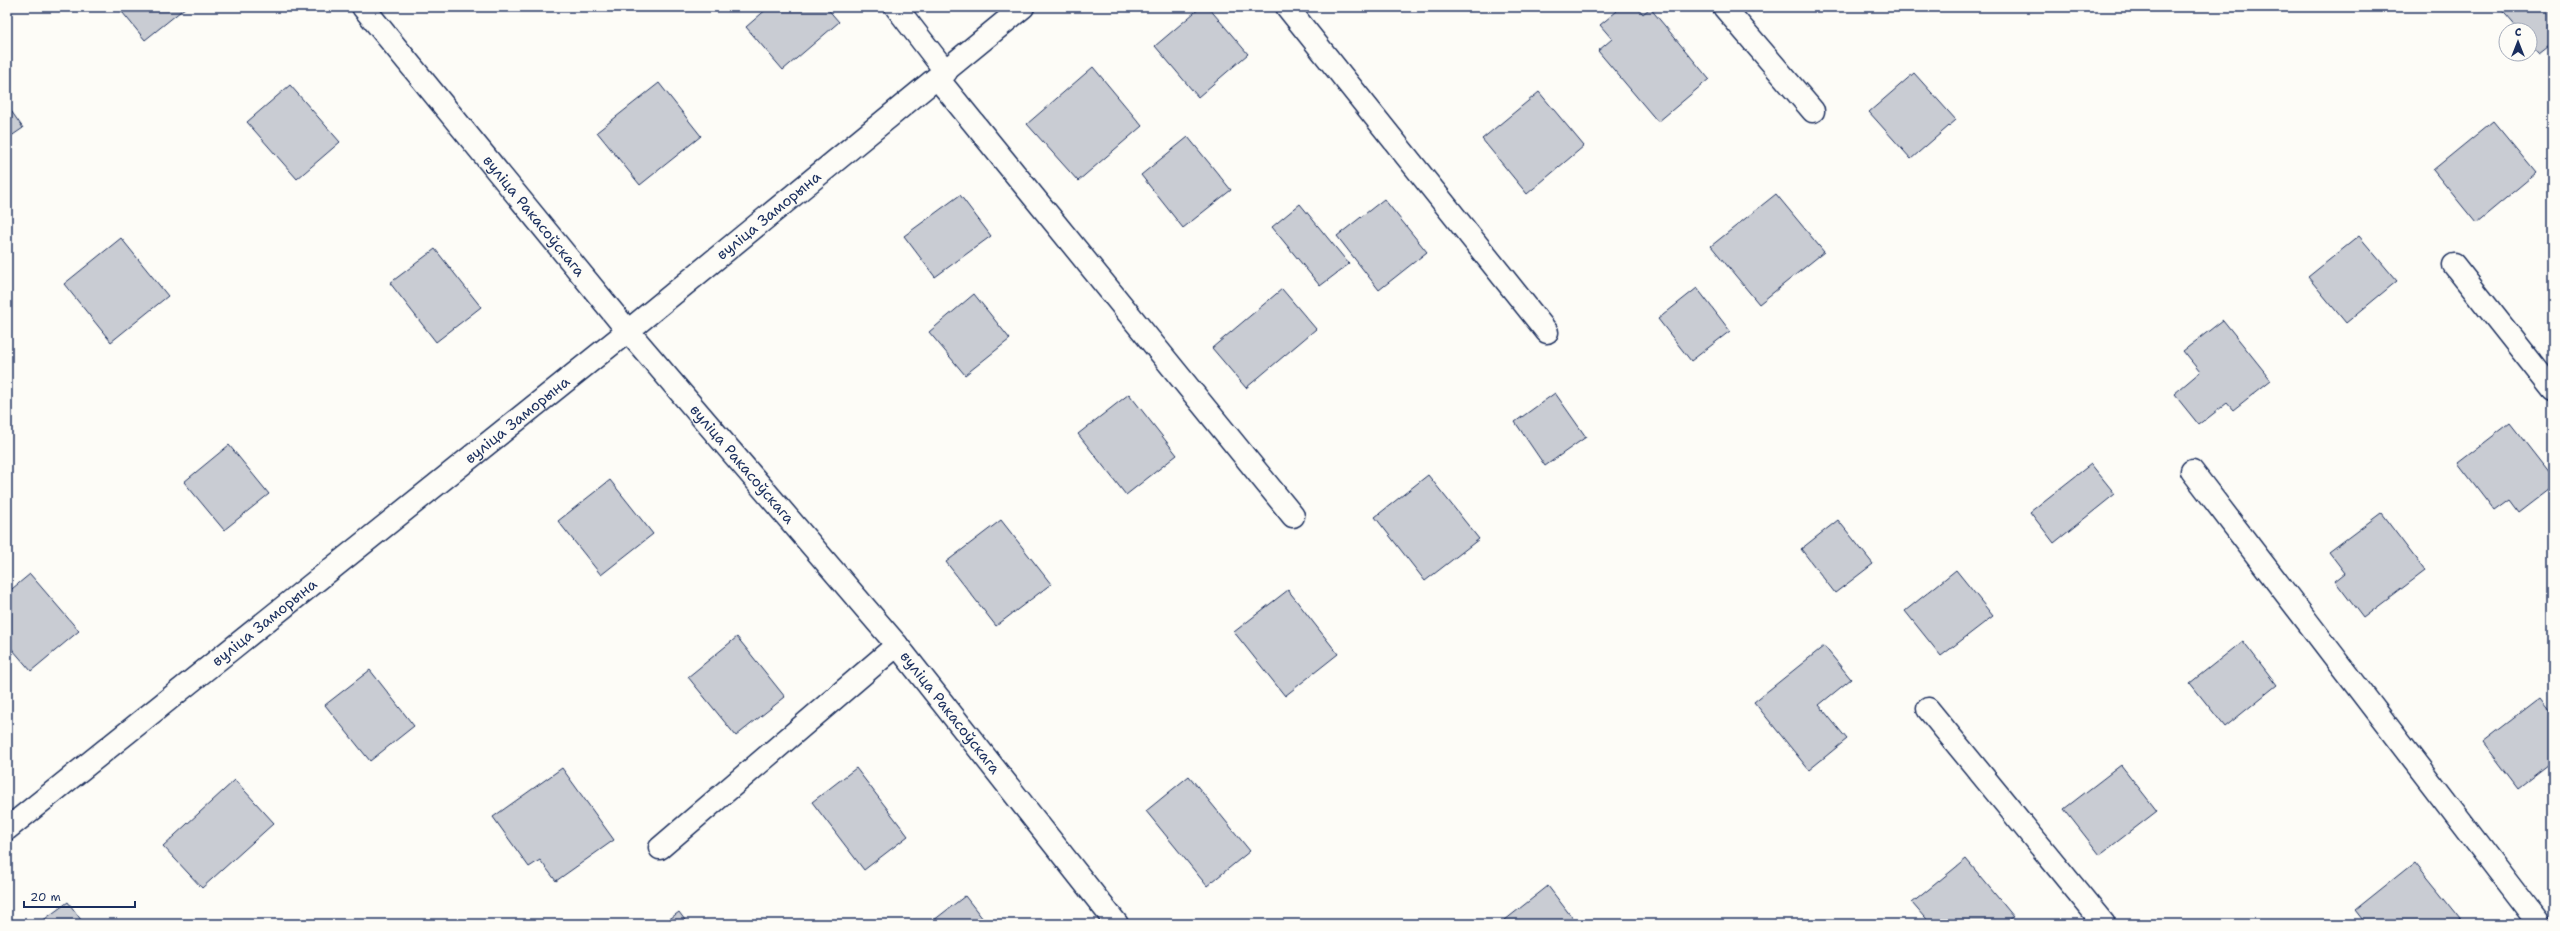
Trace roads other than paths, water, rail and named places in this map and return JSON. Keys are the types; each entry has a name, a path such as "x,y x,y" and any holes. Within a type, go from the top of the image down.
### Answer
{"street":[{"name":"вуліца Ракасоўскага","path":"363,7 628,331 898,645 1117,924"},
{"path":"896,7 942,76 1293,516"},
{"name":"вуліца Заморына","path":"7,829 628,331 942,76 1023,7"},
{"path":"1287,7 1547,332"},
{"path":"1724,7 1813,111"},
{"path":"2454,265 2553,390"},
{"path":"2192,471 2539,924"},
{"path":"660,848 898,645"},
{"path":"1928,709 2104,924"}]}
